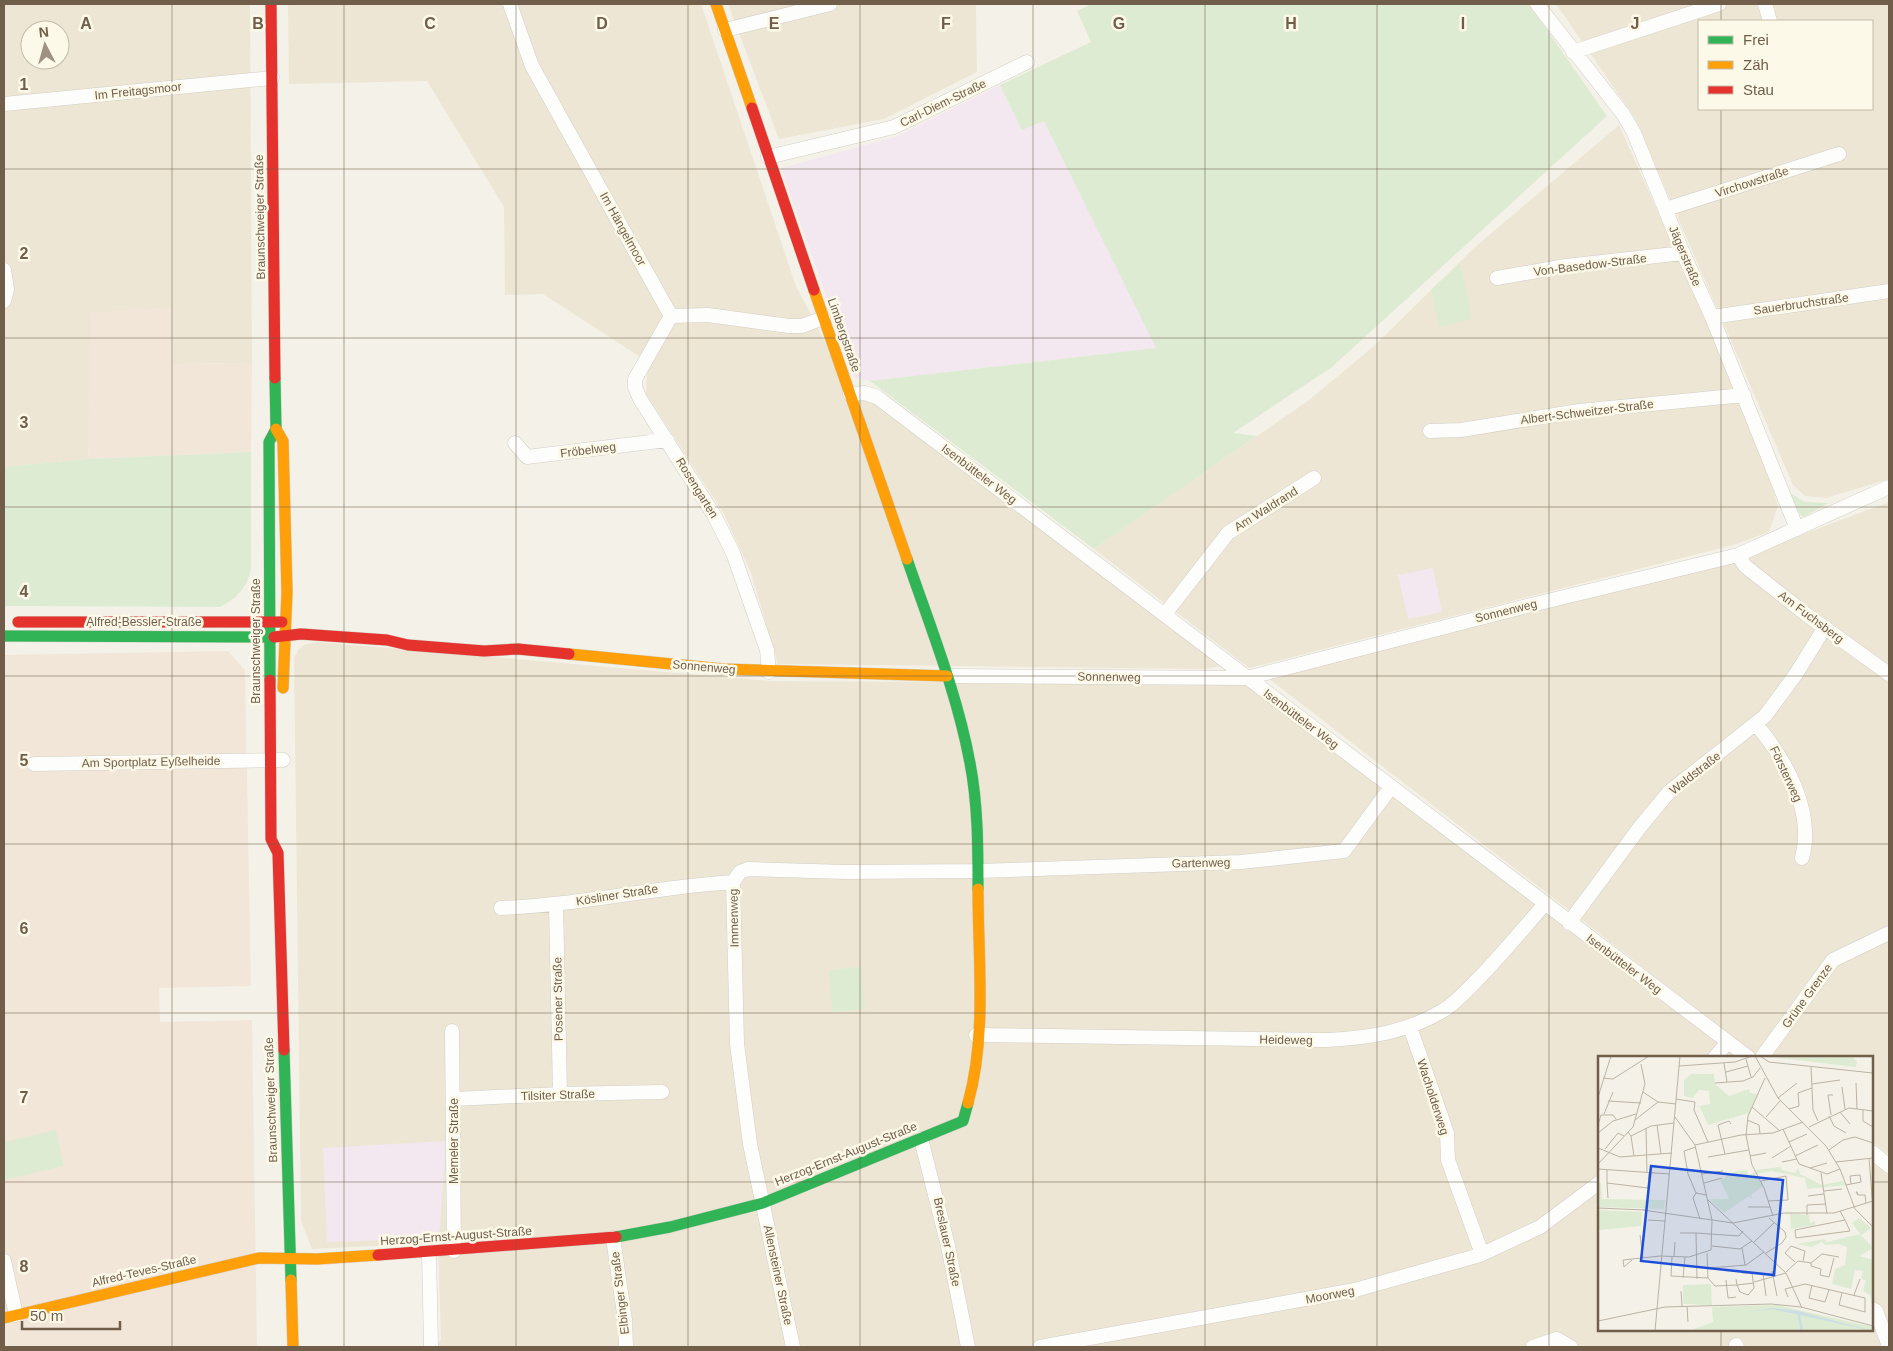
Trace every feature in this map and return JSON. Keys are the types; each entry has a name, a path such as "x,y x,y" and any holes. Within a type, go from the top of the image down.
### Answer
{"street":[{"name":"Braunschweiger Straße","path":"271,4 276,429 269,442 270,637 280,759 271,839 278,853 293,1347"},
{"name":"Im Hängelmoor","path":"510,4 532,66 671,316"},
{"name":"Limbergstraße","path":"716,4 947,676"},
{"path":"725,30 830,4"},
{"name":"Jägerstraße","path":"1537,4 1623,114 1634,133 1683,253 1712,317 1797,529"},
{"path":"1573,52 1719,4"},
{"path":"1765,4 1770,20"},
{"name":"Carl-Diem-Straße","path":"768,157 894,127 1027,62"},
{"name":"Im Freitagsmoor","path":"4,104 272,78"},
{"name":"Virchowstraße","path":"1666,209 1839,154"},
{"name":"Von-Basedow-Straße","path":"1497,278 1566,266 1683,253"},
{"path":"4,270 7,289 4,301"},
{"name":"Sauerbruchstraße","path":"1712,317 1889,291"},
{"path":"671,316 708,315 789,326 802,326 823,318"},
{"name":"Rosengarten","path":"671,316 635,379 635,387 640,399 714,515 733,553 767,650 769,672"},
{"name":"Isenbütteler Weg","path":"850,394 865,393 877,398 1165,614 1544,905 1747,1056"},
{"name":"Albert-Schweitzer-Straße","path":"1430,431 1461,430 1579,411 1744,395"},
{"name":"Braunschweiger Straße","path":"276,429 283,441 286,539 283,701"},
{"name":"Fröbelweg","path":"516,443 527,457 666,440"},
{"name":"Am Waldrand","path":"1165,614 1228,533 1314,478"},
{"name":"Sonnenweg","path":"284,636 301,634 387,640 408,645 484,651 518,649 769,672 947,676 1247,678 1523,607 1738,555 1889,487"},
{"name":"Am Fuchsberg","path":"1738,555 1745,566 1889,674"},
{"path":"270,622 285,622 301,634"},
{"name":"Alfred-Bessler-Straße","path":"4,623 270,622"},
{"name":"Waldstraße","path":"1569,923 1640,826 1669,792 1765,716 1796,674 1825,627"},
{"name":"Alfred-Bessler-Straße","path":"4,636 284,636"},
{"name":"Herzog-Ernst-August-Straße","path":"291,1260 429,1253 613,1238 670,1227 763,1203 963,1121 970,1100 976,1035 978,871 972,773 947,676"},
{"name":"Försterweg","path":"1756,724 1774,746 1800,798 1806,826 1802,858"},
{"name":"Am Sportplatz Eyßelheide","path":"34,764 280,759"},
{"name":"Gartenweg","path":"978,871 1241,862 1344,851 1390,787"},
{"path":"278,853 285,840"},
{"name":"Immenweg","path":"763,1203 750,1144 737,1044 734,882 740,872 748,869 846,872 978,871"},
{"name":"Kösliner Straße","path":"501,908 556,904 661,888 734,882"},
{"name":"Posener Straße","path":"556,904 560,1094"},
{"name":"Heideweg","path":"976,1035 1358,1039 1410,1027 1446,1009 1462,996 1544,905"},
{"name":"Grüne Grenze","path":"1763,1056 1833,960 1889,933"},
{"name":"Wacholderweg","path":"1410,1027 1447,1133 1448,1160 1482,1254"},
{"name":"Memeler Straße","path":"452,1031 454,1251"},
{"path":"1716,1056 1727,1042"},
{"name":"Tilsiter Straße","path":"454,1099 662,1092"},
{"name":"Breslauer Straße","path":"921,1139 948,1246 968,1347"},
{"path":"1873,1153 1889,1166"},
{"name":"Moorweg","path":"1040,1347 1355,1290 1482,1254 1540,1227 1598,1184"},
{"name":"Allensteiner Straße","path":"763,1203 793,1347"},
{"name":"Elbinger Straße","path":"613,1238 625,1320 626,1347"},
{"path":"429,1253 430,1347"},
{"name":"Alfred-Teves-Straße","path":"10,1317 259,1258 291,1260"},
{"path":"4,1261 10,1317"},
{"path":"1873,1310 1876,1311 1889,1346"},
{"path":"1533,1347 1557,1339 1571,1347"}],"shaded area":[{"path":"4,4 250,4 252,363 174,364 92,313 88,459 4,467"},
{"path":"288,4 701,4 796,286 844,378 1234,664 1203,669 778,664 751,573 724,514 646,394 647,374 651,364 543,294 505,295 504,207 427,81 289,84"},
{"path":"728,4 976,4 977,72 884,119 779,139"},
{"path":"1556,4 1889,4 1889,479 1826,498 1805,496 1793,485 1635,118"},
{"path":"1000,85 1022,130 1044,121 1157,348 870,381 855,378 781,168 898,136"},
{"path":"1619,125 1753,424 1778,506 1769,532 1733,545 1249,668 1094,549 1309,400 1374,346 1475,247"},
{"path":"172,307 174,364 252,363 251,452 88,459 91,313"},
{"path":"1889,502 1889,1155 1873,1143 1873,1056 1758,1056 1268,678 1740,558"},
{"path":"1433,568 1442,612 1408,619 1398,575"},
{"path":"318,642 771,681 1254,684 1742,1056 1598,1056 1598,1331 1873,1331 1873,1156 1889,1168 1889,1347 436,1347 441,1339 438,1243 312,1249 301,1221 294,658 299,649 306,644"},
{"path":"228,651 245,670 251,986 159,988 160,1022 252,1020 257,1347 4,1347 4,655"},
{"path":"446,1141 439,1238 327,1242 323,1148"}],"green space":[{"path":"1091,4 1529,4 1607,116 1332,367 1233,433 1257,436 1094,549 870,381 1156,348 1044,121 1022,130 1000,85 1091,42 1077,11"},
{"path":"1460,263 1472,319 1440,327 1431,290"},
{"path":"251,452 251,569 244,587 226,604 220,607 4,606 4,467 88,459"},
{"path":"1790,493 1805,502 1829,503 1803,517 1799,513"},
{"path":"861,967 865,1009 833,1012 829,970"},
{"path":"56,1130 64,1166 4,1180 4,1142"}],"traffic: fast":[{"path":"270,680 269,442 276,429 275,378"},
{"path":"907,559 942,660 965,737 973,779 976,810 978,889"},
{"path":"4,636 274,637"},
{"path":"284,1050 291,1280"},
{"path":"616,1237 670,1227 763,1203 963,1121 968,1103"}],"traffic: slow":[{"path":"716,4 752,108"},
{"path":"814,290 907,559"},
{"path":"276,429 283,441 287,592 283,688"},
{"path":"569,654 723,669 947,676"},
{"path":"968,1103 978,1051 980,1024 978,889"},
{"path":"4,1318 259,1258 317,1259 378,1255"},
{"path":"291,1280 293,1347"}],"traffic: jam":[{"path":"271,4 275,378"},
{"path":"752,108 814,290"},
{"path":"18,622 282,622"},
{"path":"274,637 301,634 387,640 408,645 484,651 518,649 569,654"},
{"path":"270,680 271,839 278,853 284,1050"},
{"path":"378,1255 616,1237"}]}
